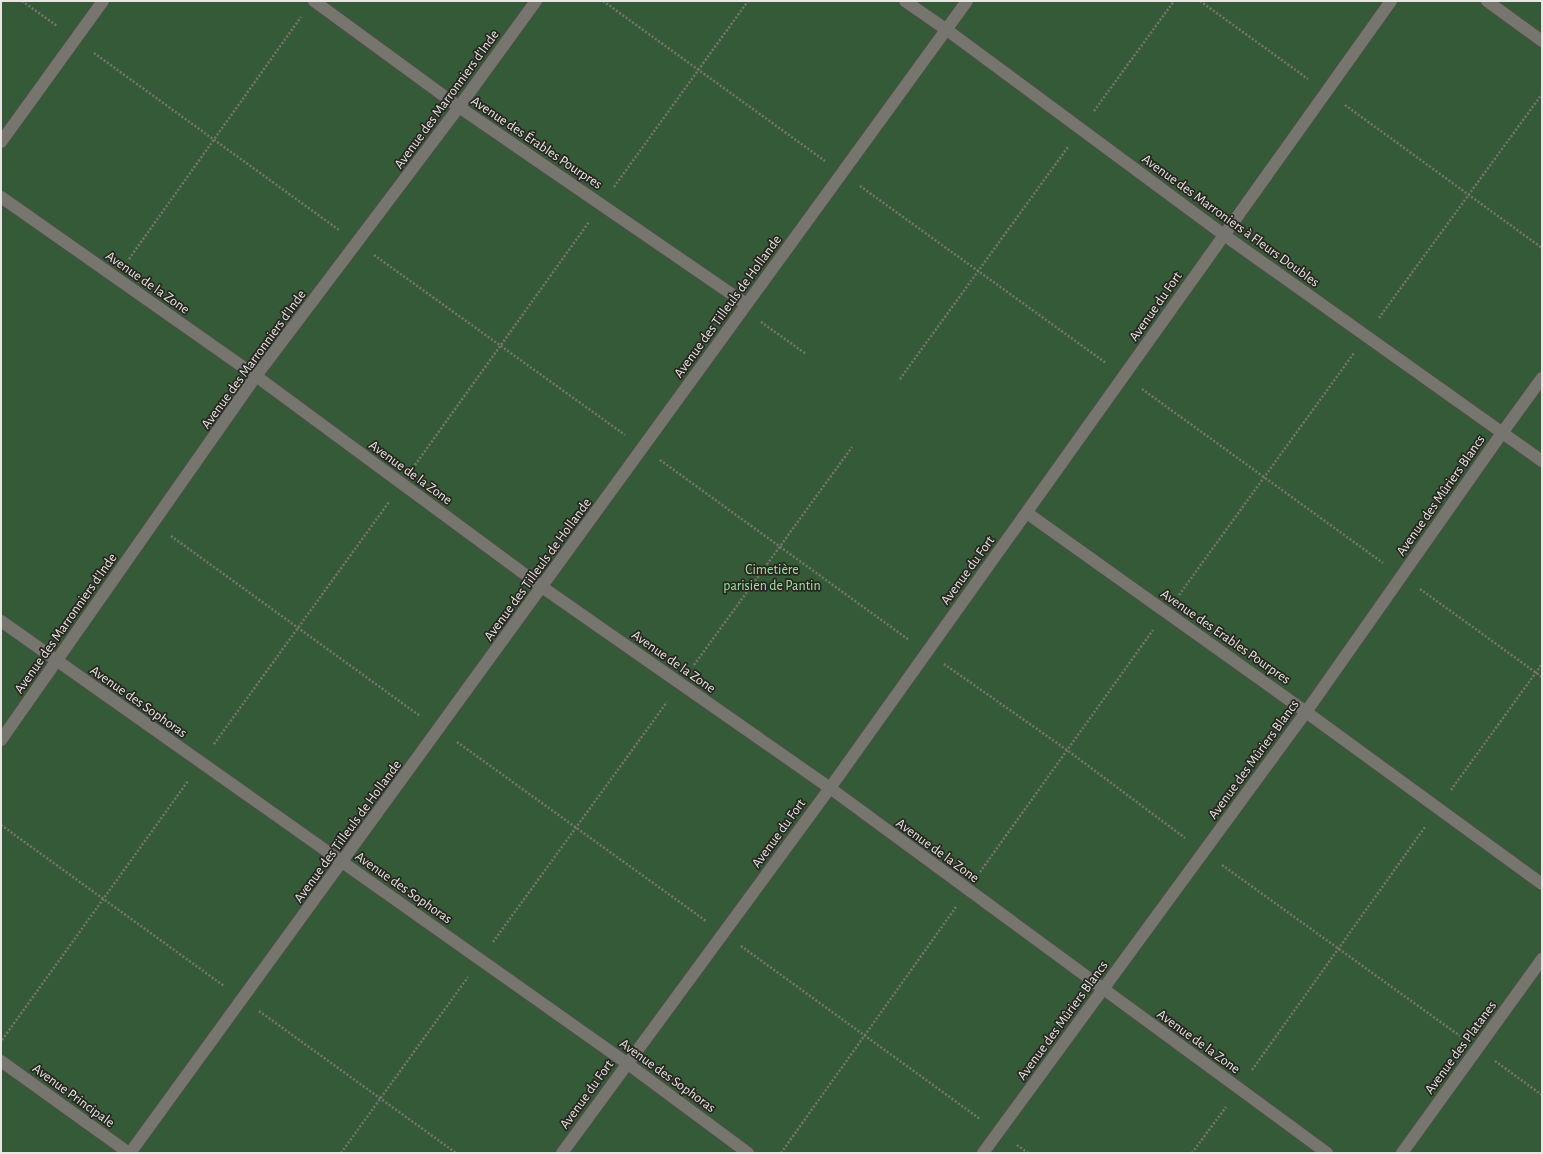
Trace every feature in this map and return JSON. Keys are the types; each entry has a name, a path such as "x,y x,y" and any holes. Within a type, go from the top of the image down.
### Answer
{"lane":[{"path":"1,142 103,1"},
{"name":"Avenue des Érables Pourpres","path":"314,1 460,107 602,205 744,307"},
{"name":"Avenue des Marronniers d'Inde","path":"1,740 256,376 460,107 536,1"},
{"name":"Avenue des Marroniers à Fleurs Doubles","path":"905,1 947,30 1224,235 1542,460"},
{"name":"Avenue des Tilleuls de Hollande","path":"129,1153 439,729 967,1"},
{"name":"Avenue du Fort","path":"562,1153 830,788 1391,1"},
{"path":"1487,1 1542,41"},
{"name":"Avenue de la Zone","path":"1,197 256,376 542,587 830,788 1103,990 1327,1153"},
{"name":"Avenue des Mûriers Blancs","path":"983,1153 1306,712 1502,432 1542,378"},
{"name":"Avenue des Erables Pourpres","path":"1027,513 1306,712 1542,884"},
{"name":"Avenue des Sophoras","path":"1,621 628,1064 748,1153"},
{"name":"Avenue des Platanes","path":"1402,1153 1542,959"},
{"name":"Avenue Principale","path":"1,1061 129,1153"}],"path":[{"path":"22,1 500,346 927,652 1067,750 1204,852 1542,1095"},
{"path":"603,1 1542,677"},
{"path":"1,1041 748,1"},
{"path":"900,379 1174,1"},
{"path":"1200,1 1542,248"},
{"path":"116,277 303,14"},
{"path":"744,307 806,354"},
{"path":"341,1153 852,447"},
{"path":"153,523 1028,1153"},
{"path":"1192,1153 1542,664"}],"green space":[{"name":"Cimetière parisien de Pantin","path":"1,1 1542,1 1542,1153 1,1153"}]}
